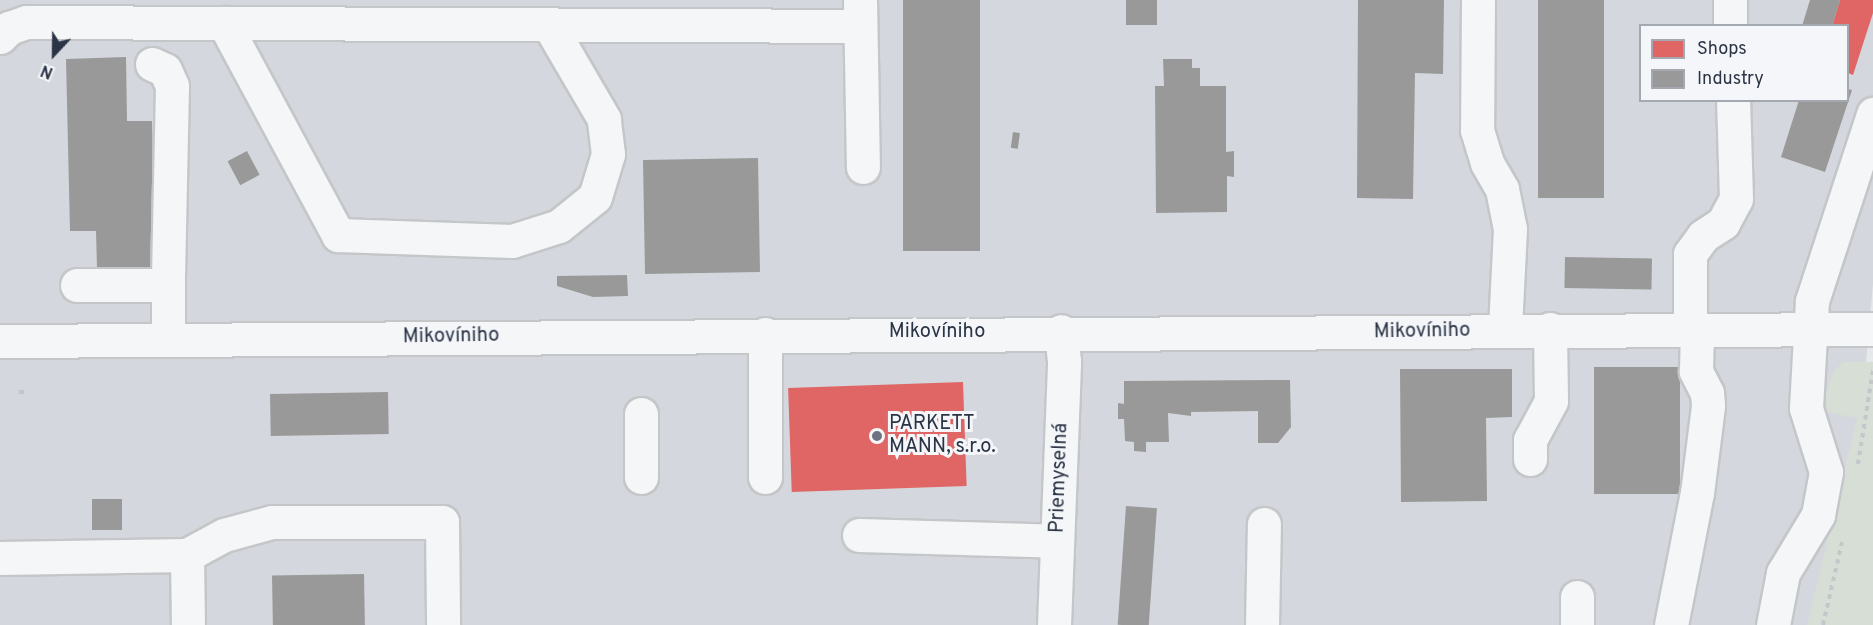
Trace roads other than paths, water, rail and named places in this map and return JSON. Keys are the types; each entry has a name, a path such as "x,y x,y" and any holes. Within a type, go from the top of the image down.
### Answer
{"street":[{"path":"1478,0 1477,130 1486,163 1502,189 1509,229 1504,329"},
{"path":"1730,0 1730,24"},
{"path":"0,37 9,28 26,22 549,25 860,13 862,167"},
{"path":"224,23 338,235 512,241 559,226 595,197 608,154 604,118 549,25"},
{"path":"152,64 165,70 172,86 168,339"},
{"path":"1671,625 1697,493 1708,406 1707,393 1696,371 1690,254 1703,236 1723,223 1736,199 1733,102"},
{"path":"1773,625 1784,573 1818,515 1826,472 1806,408 1812,301 1873,114"},
{"path":"77,285 168,285"},
{"name":"Mikovíniho","path":"0,341 1061,331 1381,333 1504,329 1873,329"},
{"path":"1530,459 1530,440 1551,401 1550,329"},
{"name":"Priemyselná","path":"1054,625 1064,361 1061,331"},
{"path":"765,334 765,477"},
{"path":"641,414 641,477"},
{"path":"0,558 187,555 224,535 272,522 442,522 443,625"},
{"path":"1262,625 1264,524"},
{"path":"859,535 1057,542"},
{"path":"187,555 188,625"}],"place":[{"name":"PARKETT MANN, s.r.o.","path":"877,436"}]}
